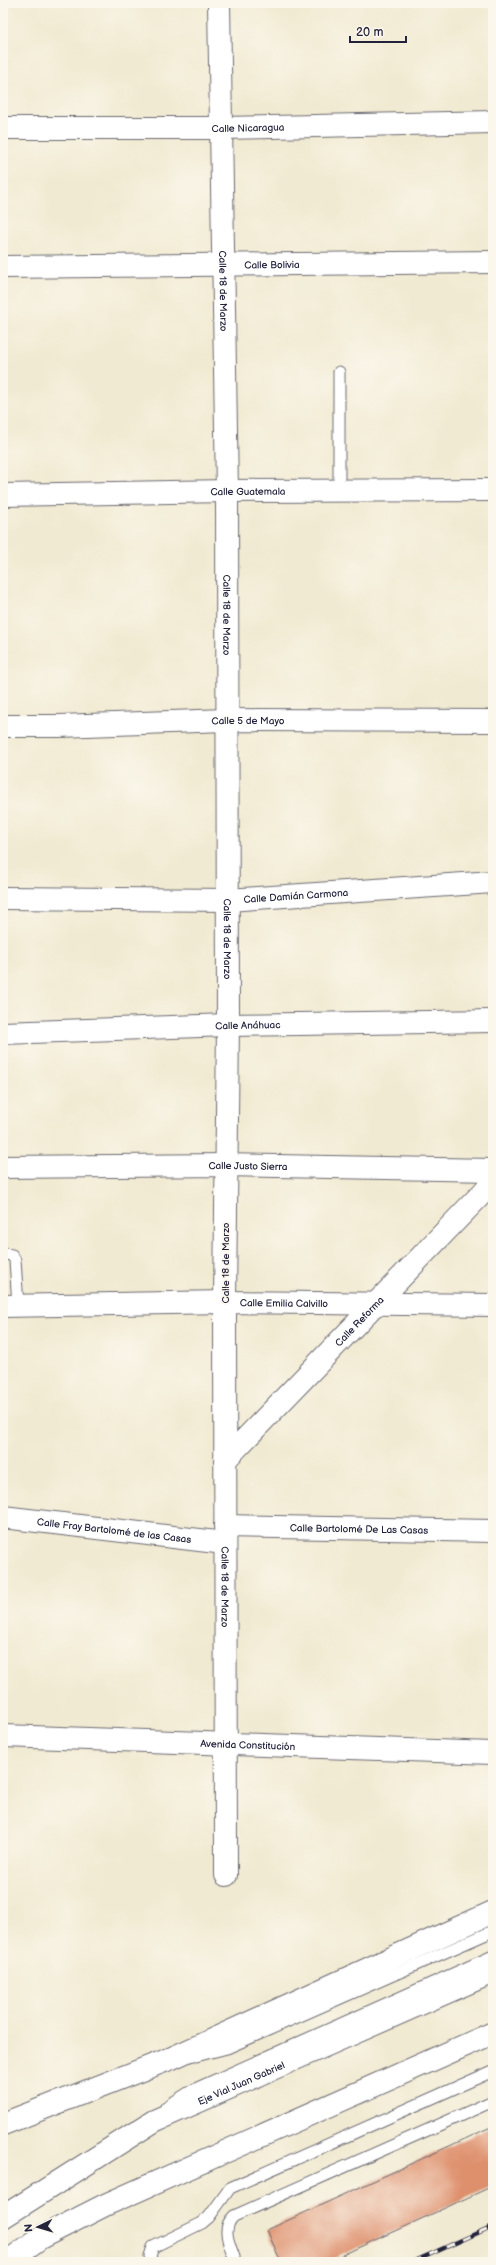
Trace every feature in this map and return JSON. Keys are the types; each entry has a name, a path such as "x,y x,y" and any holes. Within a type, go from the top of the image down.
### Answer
{"street":[{"name":"Calle 18 de Marzo","path":"219,3 227,491 226,720 228,1026 225,1165 226,1875"},
{"name":"Calle Nicaragua","path":"3,128 222,128 493,122"},
{"name":"Calle Bolivia","path":"3,267 493,262"},
{"name":"Calle Guatemala","path":"3,495 227,491 493,490"},
{"name":"Calle 5 de Mayo","path":"3,726 59,726 226,720 493,721"},
{"name":"Calle Damián Carmona","path":"3,898 228,900 493,882"},
{"name":"Calle Anáhuac","path":"3,1033 493,1020"},
{"name":"Calle Justo Sierra","path":"3,1167 225,1165 493,1170"},
{"name":"Calle Reforma","path":"225,1460 378,1304 493,1182"},
{"name":"Calle Emilia Calvillo","path":"11,1305 225,1302 493,1305"},
{"name":"Calle Fray Bartolomé de las Casas","path":"3,1517 225,1535"},
{"name":"Calle Bartolomé De Las Casas","path":"225,1535 493,1532"},
{"name":"Avenida Constitución","path":"3,1736 493,1753"},
{"path":"3,2124 172,2058 493,1912"},
{"name":"Eje Vial Juan Gabriel","path":"3,2217 154,2121 493,1972"},
{"path":"7,2262 40,2238 105,2205 493,2033"}],"lane":[{"path":"338,491 339,372"},
{"path":"3,1254 12,1256 15,1260 11,1305"},
{"path":"172,2058 198,2056 227,2048 493,1931"},
{"path":"154,2121 168,2105 192,2090 493,1956"},
{"path":"152,2262 150,2256 153,2247 195,2228 210,2217 230,2188 493,2071"},
{"path":"234,2262 234,2257 227,2235 228,2222 234,2216 493,2102"},
{"path":"210,2217 228,2222"}],"building":[{"path":"493,2126 493,2186 327,2262 281,2262 267,2230"}],"railway":[{"path":"413,2262 493,2226"},
{"path":"488,2262 493,2260"}]}
